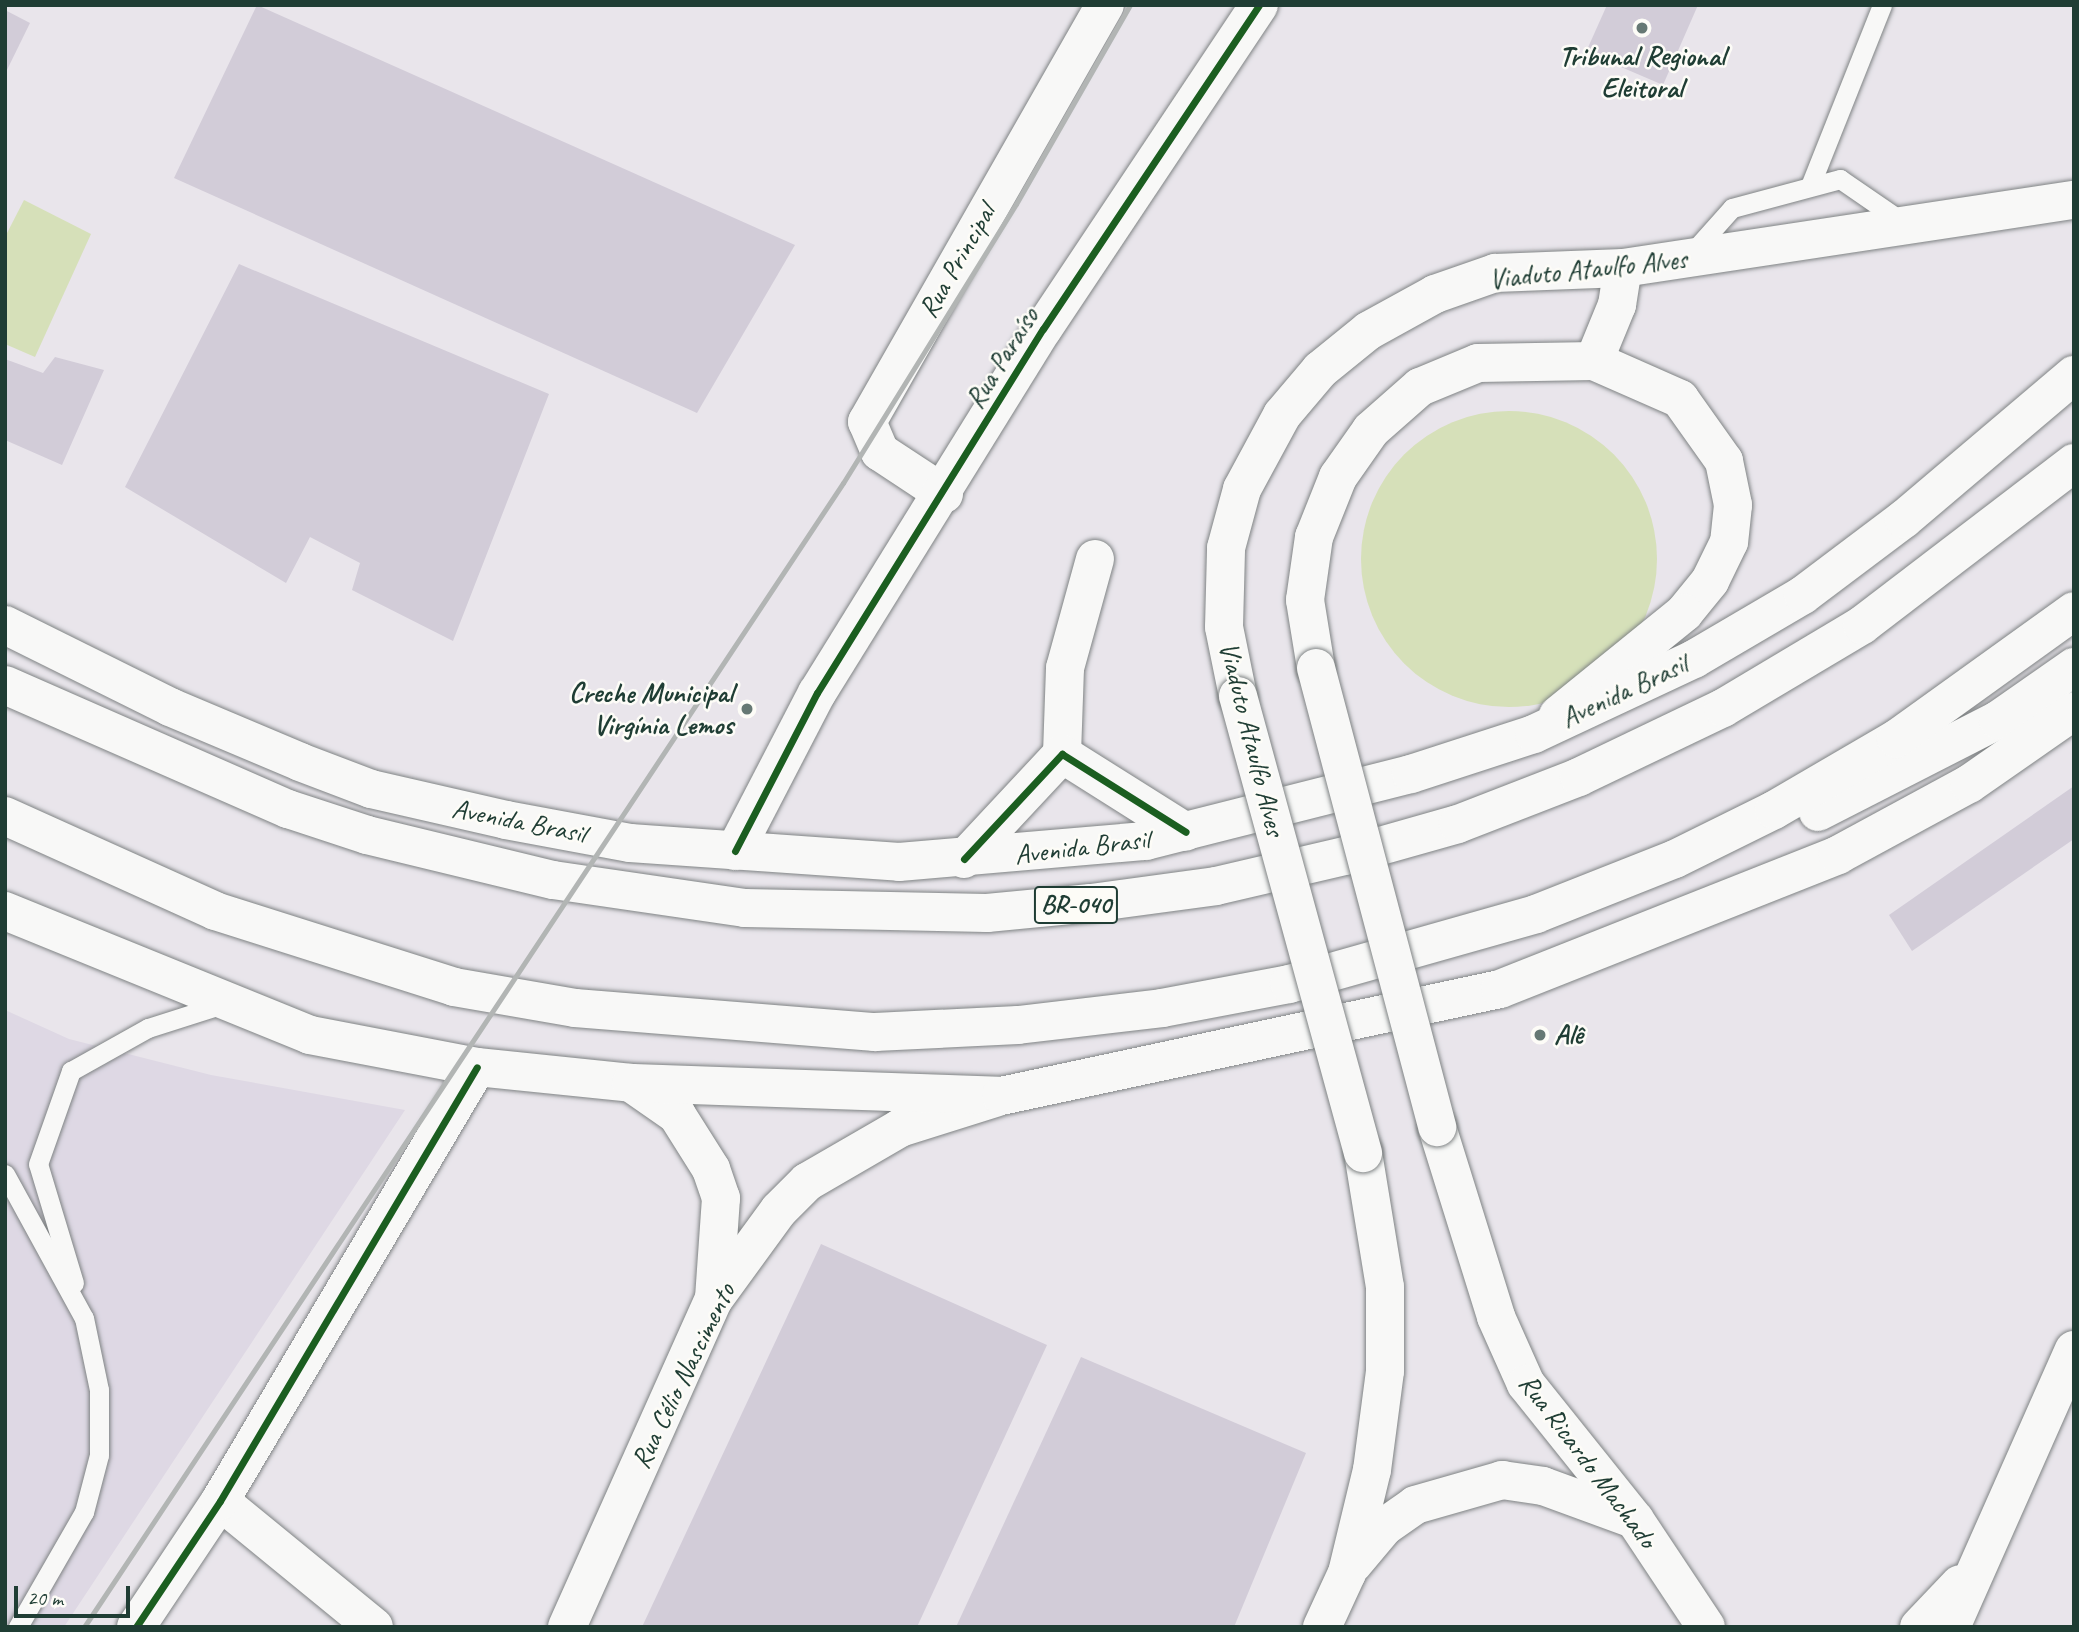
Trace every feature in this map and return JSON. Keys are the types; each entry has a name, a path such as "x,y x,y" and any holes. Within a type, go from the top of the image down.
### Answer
{"main road":[{"name":"Rua Principal","path":"944,494 880,452 867,422 1105,5"},
{"name":"Rua Paraíso","path":"735,851 817,693 944,494 1043,330 1259,5"},
{"name":"Viaduto Ataulfo Alves","path":"1347,1573 1372,1470 1385,1371 1385,1287 1363,1153 1238,696 1224,627 1226,548 1242,489 1282,415 1320,370 1368,331 1435,294 1495,273 1623,268 1911,228 2074,200"},
{"path":"1534,734 1684,613 1710,581 1729,542 1733,505 1724,461 1704,426 1680,399 1594,361 1617,305 1623,268"},
{"name":"Rua Ricardo Machado","path":"1594,361 1478,363 1420,387 1371,430 1338,477 1314,537 1306,600 1316,668 1437,1127 1496,1317 1526,1384 1635,1520 1696,1613 1717,1627"},
{"name":"Avenida Brasil","path":"5,625 170,707 372,789 630,843 735,851 964,859 1186,832 1412,774 1534,734 1694,659 1803,595 2012,432 2074,374"},
{"name":"Avenida Brasil","path":"5,685 288,809 367,835 553,880 745,908 987,913 1091,904 1216,886 1345,856 1458,824 1579,777 1723,708 1862,625 2074,463"},
{"path":"964,859 1062,754 1065,668 1095,559"},
{"path":"1536,914 1774,810 1896,739 2074,611"},
{"path":"5,816 215,911 454,987 575,1008 875,1032 1018,1026 1162,1008 1289,984 1536,914 1806,818 1998,720 2074,667"},
{"path":"5,911 310,1035 477,1067 631,1083 1001,1096 1525,980 1838,855 1969,785 2074,711"},
{"path":"1062,754 1186,832"},
{"path":"136,1627 220,1502 477,1067"},
{"path":"631,1083 677,1115 711,1170 721,1198 714,1299"},
{"name":"Rua Célio Nascimento","path":"567,1627 714,1299 779,1210 807,1182 900,1128 1001,1096"},
{"path":"1951,1627 2074,1350"},
{"path":"1322,1627 1347,1573 1384,1527 1415,1505 1502,1480 1543,1486 1635,1520"},
{"path":"220,1502 374,1627"},
{"path":"1919,1627 1980,1562"}],"lane":[{"path":"1810,186 1882,5"},
{"path":"1685,260 1732,208 1810,186 1849,181 1911,228"},
{"path":"18,1627 84,1512 99,1455 99,1390 84,1318 38,1164 71,1071 148,1028 226,1003"},
{"path":"5,1174 84,1318"}],"shaded area":[{"path":"5,1010 69,1039 211,1075 405,1110 64,1627 5,1627"}],"green space":[{"path":"24,200 91,234 35,357 5,344 5,237"},
{"path":"1494,411 1524,411 1552,417 1579,428 1603,444 1624,465 1640,489 1651,516 1657,559 1651,602 1640,629 1624,653 1603,674 1579,690 1552,701 1524,707 1494,707 1466,701 1439,690 1415,674 1394,653 1378,629 1367,602 1361,574 1361,544 1367,516 1378,489 1394,465 1415,444 1439,428 1466,417"}],"building":[{"path":"257,5 795,245 697,413 174,178"},
{"name":"Tribunal Regional Eleitoral","path":"1607,5 1698,5 1663,85 1586,52"},
{"path":"5,10 30,23 5,74"},
{"path":"239,264 549,394 453,641 352,590 360,563 310,537 286,583 125,487"},
{"path":"55,357 104,370 62,465 5,440 5,359 43,373"},
{"path":"2074,786 2074,839 1912,951 1889,915"},
{"path":"821,1244 1047,1345 917,1627 642,1627"},
{"path":"1081,1357 1306,1453 1234,1627 956,1627"}],"railway":[{"path":"84,1627 843,483 1016,204 1130,5"}],"cycle path":[{"path":"735,851 817,693 1043,329 1259,5"},
{"path":"964,859 1062,754 1186,832"},
{"path":"136,1627 220,1501 477,1067"}],"place":[{"name":"Tribunal Regional Eleitoral","path":"1642,28"},
{"name":"Creche Municipal Virgínia Lemos","path":"747,709"},
{"name":"Alê","path":"1540,1035"}]}
